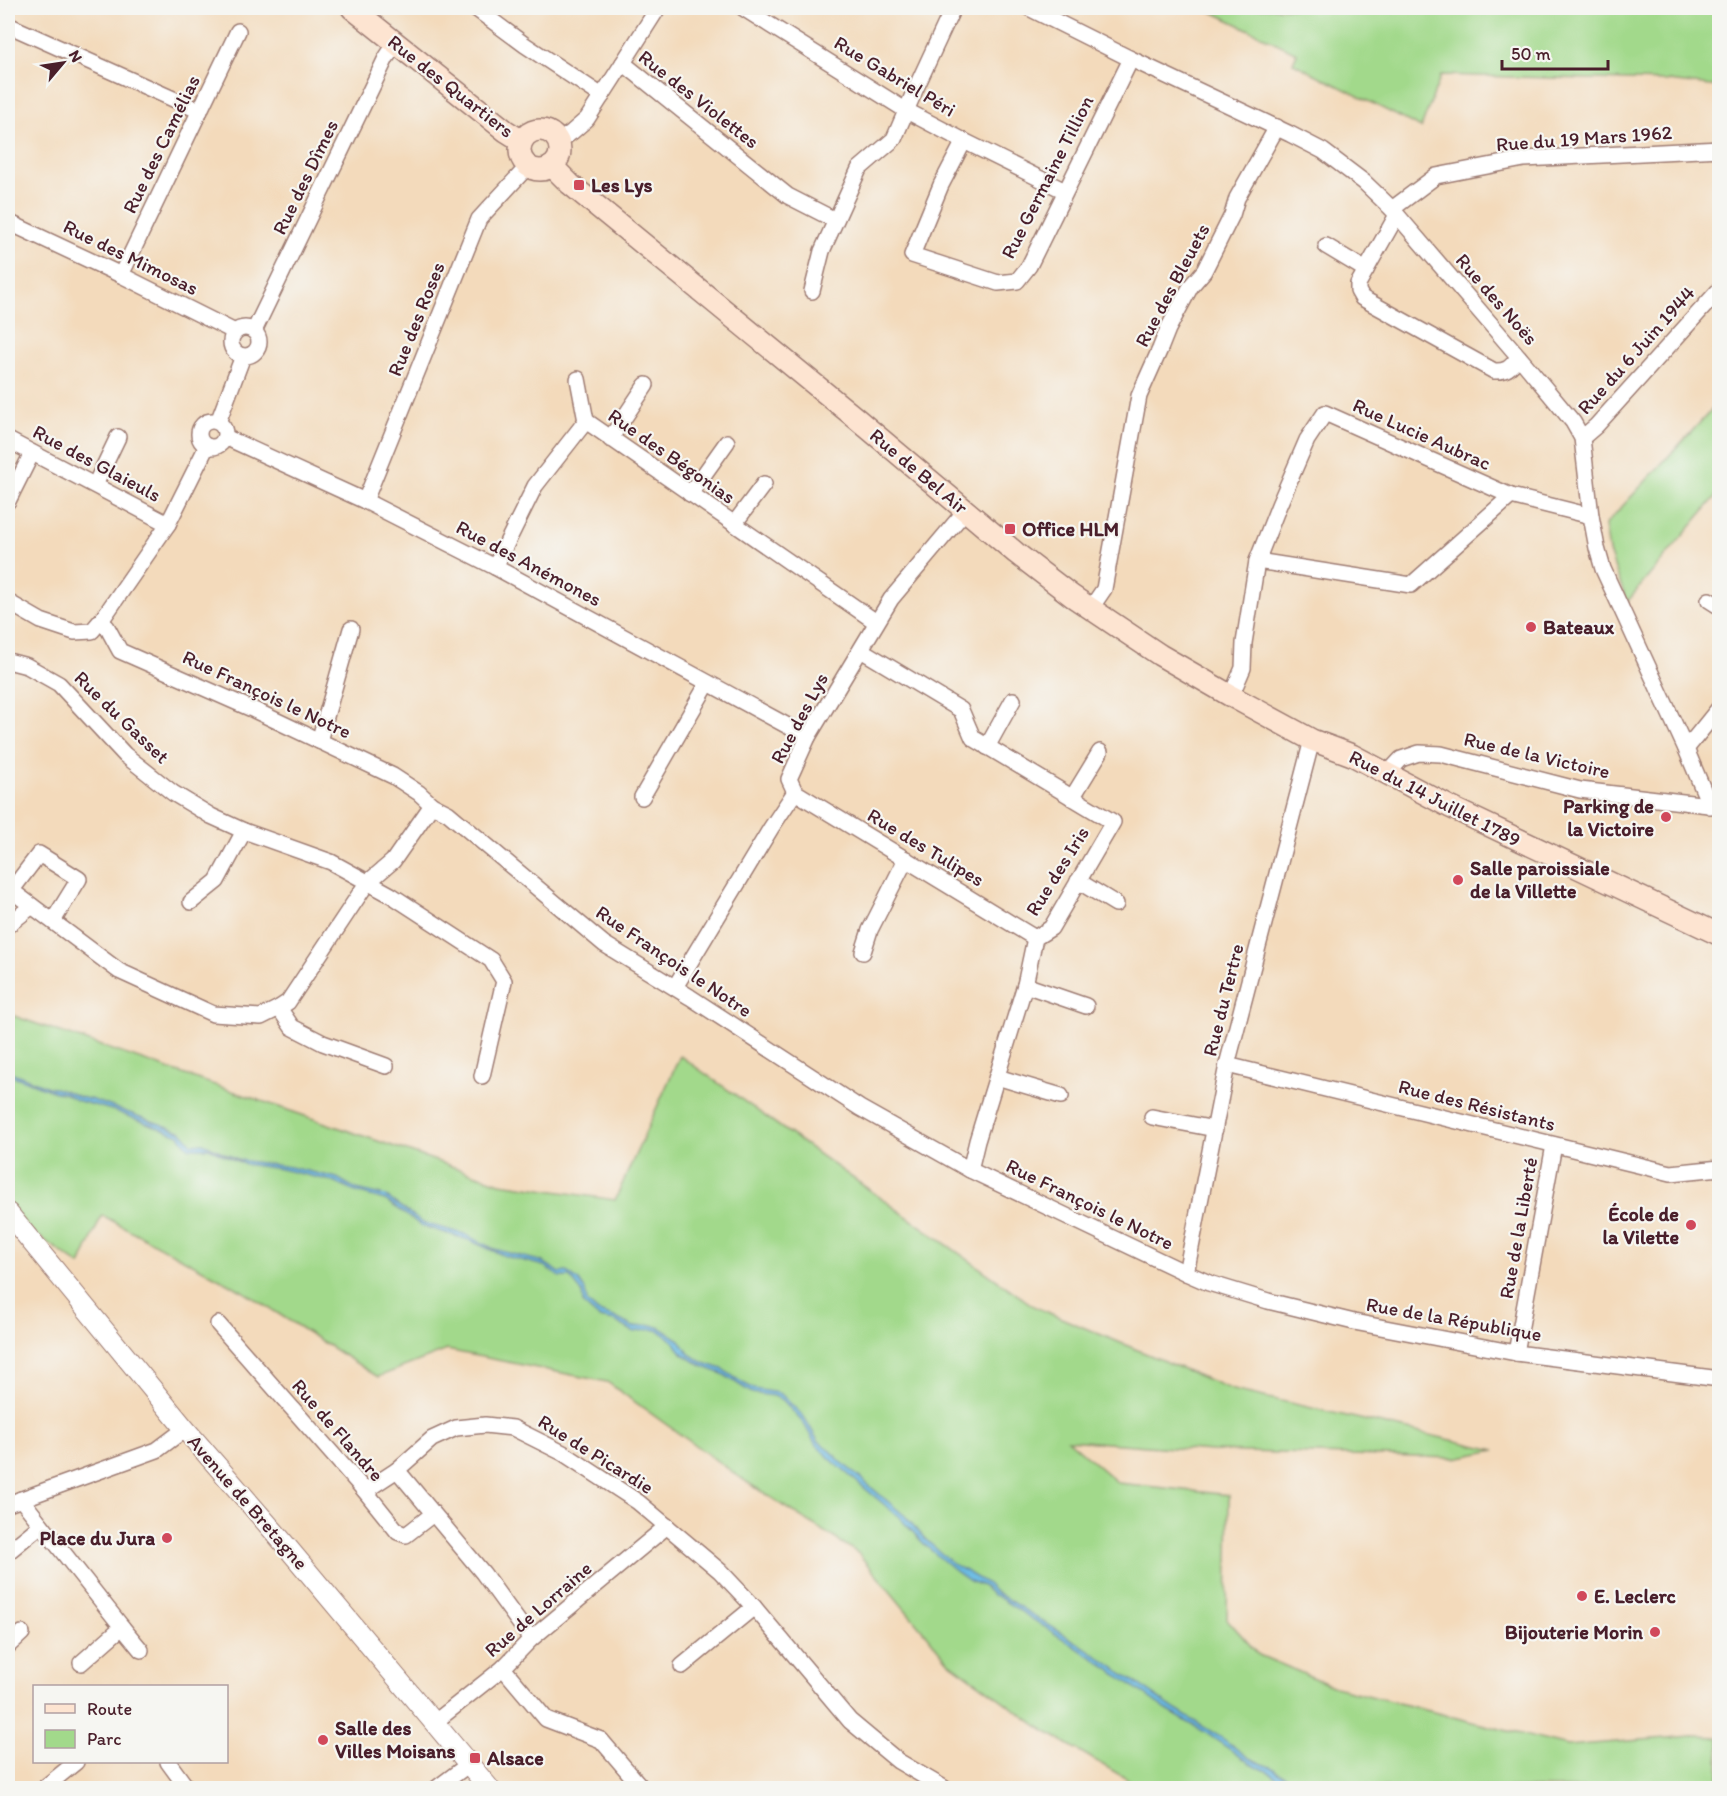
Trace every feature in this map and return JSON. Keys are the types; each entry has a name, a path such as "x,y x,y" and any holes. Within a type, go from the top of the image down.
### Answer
{"main road":[{"name":"Rue des Quartiers","path":"352,8 506,131 522,141"},
{"name":"Rue des Quartiers","path":"528,166 520,152 522,141 531,133 543,131 558,142"},
{"path":"528,166 540,170 552,166 559,155 558,142"},
{"name":"Rue de Bel Air","path":"552,166 579,191 1016,553 1072,596 1160,655 1312,740"},
{"name":"Rue du 14 Juillet 1789","path":"1312,740 1352,755 1450,807 1719,935"}],"street":[{"path":"476,8 525,45 602,96"},
{"path":"623,63 658,8"},
{"name":"Rue Gabriel Péri","path":"744,8 907,111 1065,191"},
{"path":"812,291 822,251 860,169 894,139 919,79 953,8"},
{"name":"Rue des Noës","path":"1029,8 1323,152 1364,182 1395,212 1573,422 1582,438 1591,516 1603,569 1686,749 1715,806"},
{"path":"8,25 200,111"},
{"name":"Rue des Camélias","path":"121,275 238,31"},
{"name":"Rue des Dîmes","path":"254,331 386,58 396,43"},
{"name":"Rue Germaine Tillion","path":"964,141 941,185 912,255 998,283 1017,281 1029,266 1131,59"},
{"name":"Rue des Violettes","path":"558,142 587,119 623,63 788,196 835,220"},
{"name":"Rue des Bleuets","path":"1091,609 1104,589 1139,396 1168,329 1191,286 1204,271 1232,215 1237,198 1277,128"},
{"name":"Rue du 19 Mars 1962","path":"1395,212 1436,176 1524,159 1719,149"},
{"name":"Rue des Roses","path":"365,501 479,219 528,166"},
{"path":"1395,212 1358,284 1358,291 1362,298 1494,371 1503,372 1510,368 1519,357"},
{"name":"Rue des Mimosas","path":"8,222 235,332"},
{"path":"1326,246 1366,270"},
{"name":"Rue du 6 Juin 1944","path":"1582,438 1596,426 1719,289"},
{"path":"243,328 254,331 259,340 258,349 251,355 237,354 231,341 235,332 243,328"},
{"path":"218,422 243,356"},
{"path":"578,379 586,422"},
{"path":"610,438 646,385"},
{"name":"Rue Lucie Aubrac","path":"1257,561 1307,440 1325,413 1511,496 1591,516"},
{"path":"209,422 218,422 223,427 225,436 217,447 207,446 200,438 201,427 209,422"},
{"name":"Rue des Bégonias","path":"495,567 535,486 586,422 876,622"},
{"name":"Rue des Anémones","path":"225,436 365,501 495,567 808,737"},
{"path":"95,485 118,437"},
{"name":"Rue des Glaieuls","path":"8,440 168,524"},
{"path":"690,494 727,442"},
{"path":"8,602 41,621 74,632 92,631 168,524 207,446"},
{"path":"8,501 32,453"},
{"path":"734,525 764,483"},
{"path":"1231,696 1243,668 1244,643 1257,561 1411,585 1511,496"},
{"name":"Rue des Lys","path":"675,987 764,838 795,792 789,779 808,737 876,622 891,599 966,510"},
{"name":"Rue François le Notre","path":"102,619 120,651 254,710 393,776 419,792 432,805 448,813 604,944 675,987 860,1108 970,1170 1186,1273"},
{"path":"319,741 351,629"},
{"name":"Rue des Iris","path":"861,650 961,710 973,738 1113,822 1051,928 1035,938 1025,985 976,1141 970,1170"},
{"name":"Rue du Gasset","path":"8,661 27,666 59,684 125,755 165,787 211,816 244,831 332,862 391,896 491,960 504,981 482,1076"},
{"path":"642,797 708,683"},
{"path":"987,747 1013,700"},
{"path":"1686,749 1719,707"},
{"name":"Rue du Tertre","path":"1186,1273 1227,1065 1312,740"},
{"path":"1072,798 1100,752"},
{"name":"Rue de la Victoire","path":"1388,773 1401,759 1419,753 1441,754 1580,790 1715,806"},
{"name":"Rue des Tulipes","path":"795,792 1035,938"},
{"path":"53,921 79,879 39,854 10,890 119,970 213,1014 261,1017 288,1002 368,883 393,861 432,805"},
{"path":"191,902 217,881 244,831"},
{"path":"863,952 870,930 906,859"},
{"path":"1078,881 1116,904"},
{"path":"8,925 32,906"},
{"path":"1025,985 1086,1006"},
{"path":"279,1008 292,1028 323,1043 386,1066"},
{"name":"Rue des Résistants","path":"1227,1065 1671,1173 1719,1168"},
{"path":"997,1077 1061,1096"},
{"path":"1152,1117 1215,1129"},
{"name":"Rue de la Liberté","path":"1516,1353 1554,1145"},
{"name":"Avenue de Bretagne","path":"8,1213 185,1429 489,1788"},
{"name":"Rue de la République","path":"1186,1273 1268,1301 1354,1322 1516,1353 1719,1379"},
{"name":"Rue de Flandre","path":"218,1324 365,1491 398,1532 406,1535 433,1514"},
{"name":"Rue de Picardie","path":"365,1491 397,1470 432,1439 456,1428 485,1425 513,1428 563,1453 638,1502 720,1571 754,1607 850,1721 898,1761 944,1788"},
{"path":"141,1650 41,1525 14,1502 157,1450 185,1429"},
{"name":"Rue de Flandre","path":"397,1470 483,1573 531,1639"},
{"path":"8,1552 41,1525"},
{"name":"Rue de Lorraine","path":"435,1722 503,1668 531,1639 667,1526"},
{"path":"682,1666 754,1607"},
{"path":"81,1662 122,1627"},
{"path":"8,1646 22,1633"},
{"path":"503,1668 546,1719 601,1740 642,1788"},
{"path":"44,1788 74,1763"},
{"path":"169,1763 187,1788"},
{"path":"437,1788 469,1764"}],"green space":[{"path":"1204,8 1719,8 1719,87 1668,81 1441,75 1421,128 1293,63 1297,53"},
{"path":"1719,402 1719,493 1627,602 1609,552 1605,525"},
{"path":"8,1014 500,1183 615,1200 680,1056 1035,1307 1233,1390 1495,1450 1455,1458 1212,1451 1068,1440 1118,1483 1229,1495 1227,1619 1259,1655 1335,1687 1567,1746 1692,1736 1719,1737 1719,1788 1142,1788 1042,1729 949,1662 858,1553 745,1481 607,1382 447,1350 378,1377 244,1292 102,1215 80,1265 8,1215"}],"water":[{"path":"8,1071 48,1087 64,1090 182,1132 192,1144 203,1143 239,1160 290,1167 337,1178 356,1189 385,1196 423,1223 464,1234 494,1249 543,1262 560,1273 567,1272 579,1281 585,1290 587,1302 598,1312 633,1327 652,1325 661,1328 680,1340 689,1354 704,1363 722,1369 754,1389 782,1395 804,1417 818,1441 905,1516 925,1539 953,1564 1084,1647 1249,1758 1274,1769 1303,1788 1294,1788 1250,1763 1167,1710 1093,1658 993,1595 983,1586 957,1572 926,1546 898,1516 816,1445 804,1424 783,1400 774,1396 752,1393 723,1374 704,1367 683,1354 674,1342 660,1331 652,1329 634,1332 615,1321 599,1318 583,1304 582,1292 570,1277 560,1277 544,1266 505,1256 469,1240 422,1226 385,1200 353,1191 332,1181 281,1169 244,1164 209,1148 191,1148 179,1135 112,1110 76,1100 64,1093 55,1092 8,1074"}],"place":[{"name":"Les Lys","path":"579,185"},
{"name":"Office HLM","path":"1010,529"},
{"name":"Bateaux","path":"1531,627"},
{"name":"Parking de la Victoire","path":"1666,817"},
{"name":"Salle paroissiale de la Villette","path":"1458,880"},
{"name":"École de la Vilette","path":"1691,1225"},
{"name":"Place du Jura","path":"167,1538"},
{"name":"E. Leclerc","path":"1582,1596"},
{"name":"Bijouterie Morin","path":"1655,1632"},
{"name":"Salle des Villes Moisans","path":"323,1740"},
{"name":"Alsace","path":"475,1758"}]}
